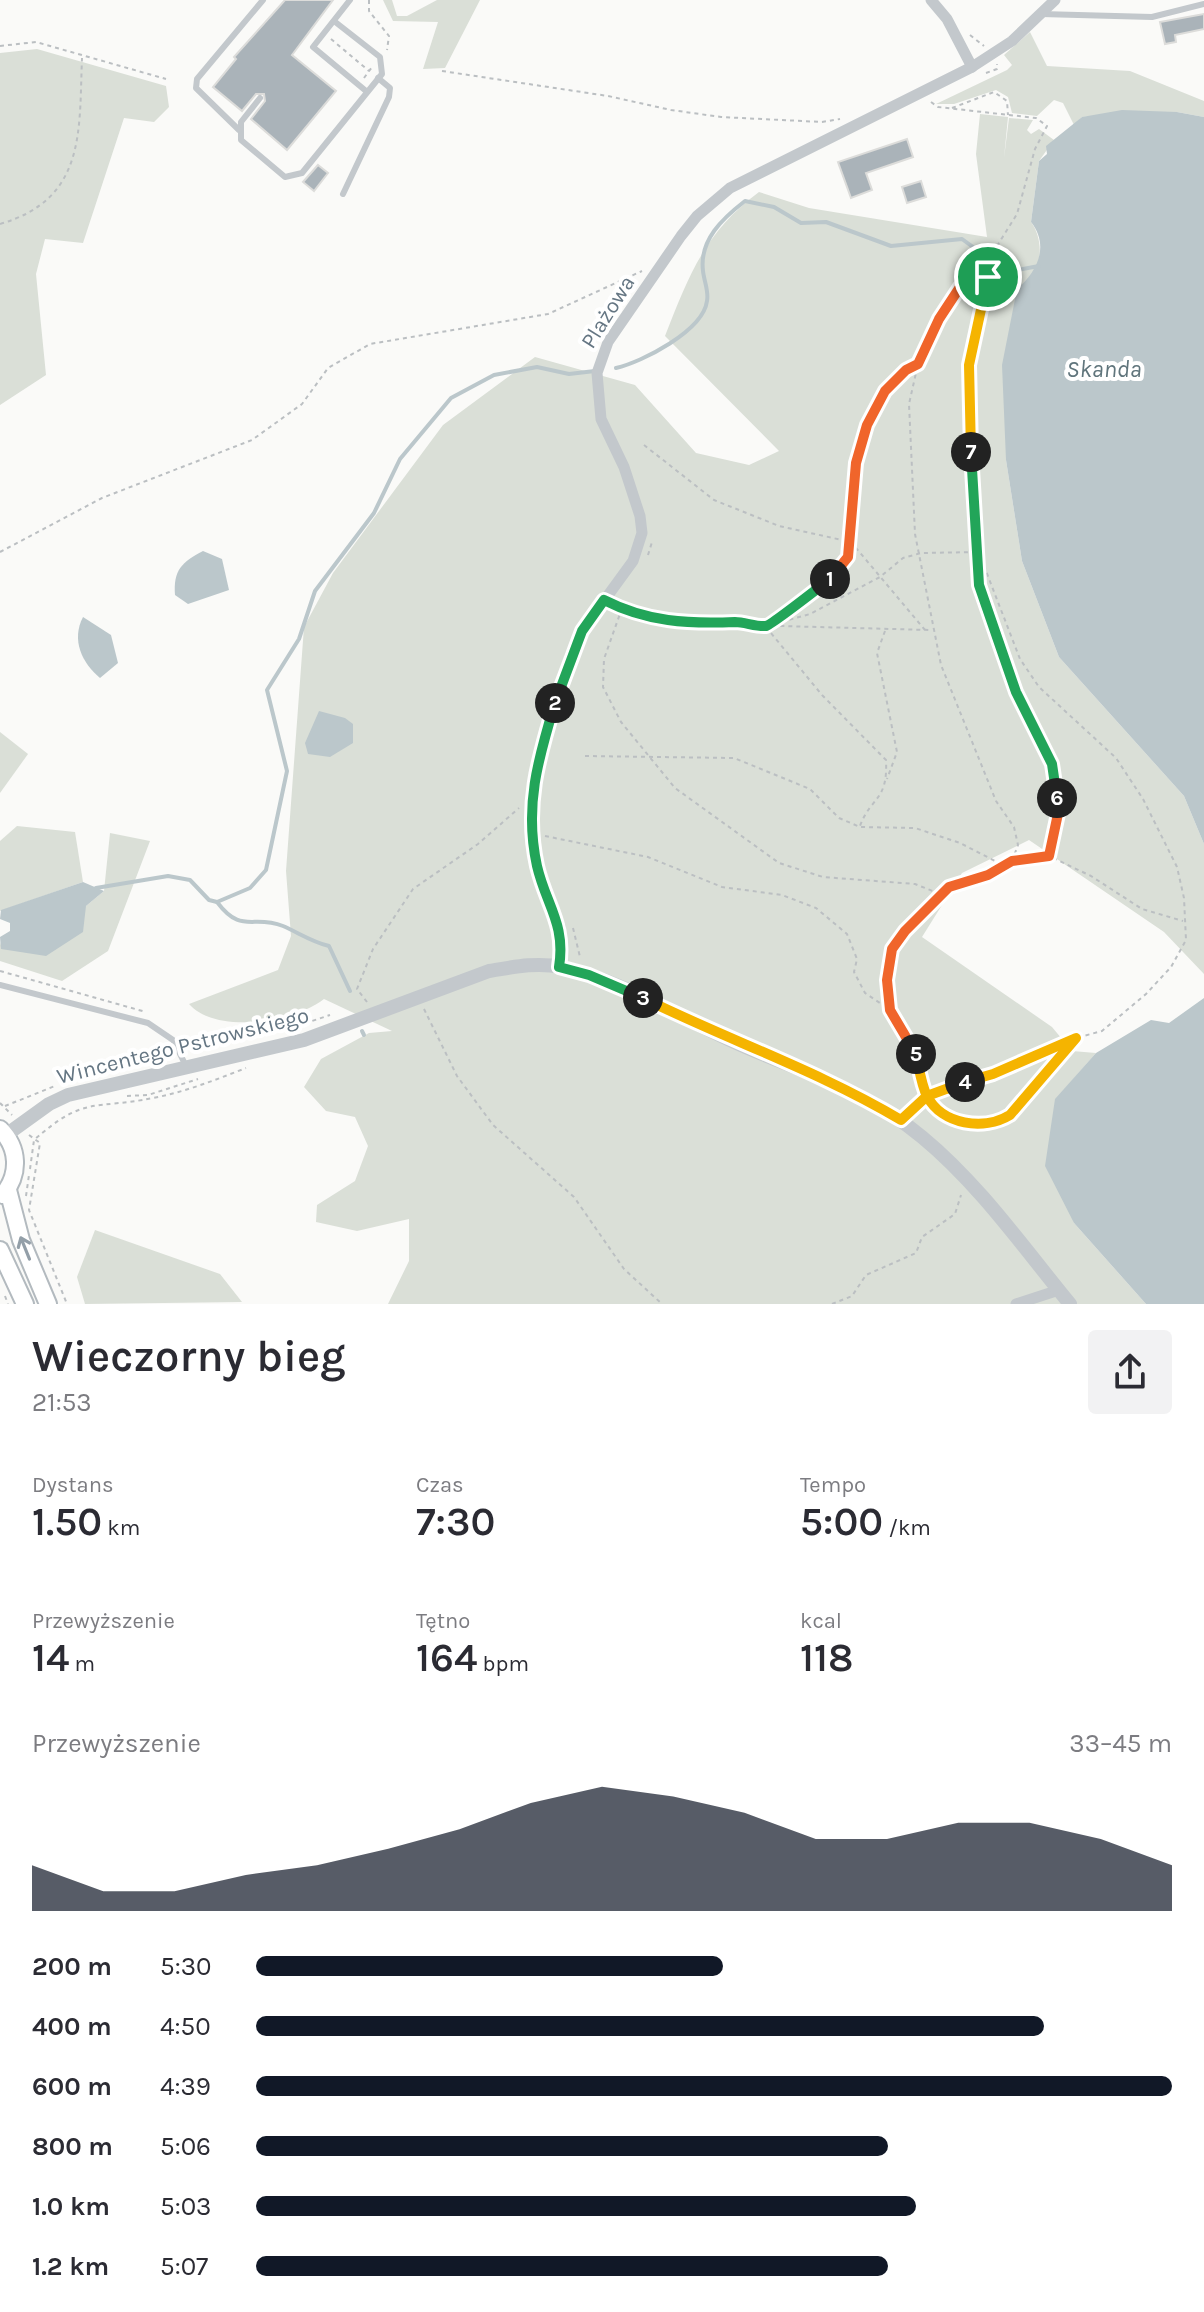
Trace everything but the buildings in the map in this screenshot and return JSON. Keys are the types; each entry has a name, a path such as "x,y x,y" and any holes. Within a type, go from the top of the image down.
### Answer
{"main road":[{"path":"3,1132 16,1158 15,1174 4,1194 48,1304"},
{"path":"0,1250 25,1304"}],"street":[{"path":"931,0 947,19 972,67"},
{"name":"Plażowa","path":"559,967 560,926 538,870 531,835 530,801 539,753 563,674 582,631 633,561 642,533 640,516 624,467 601,419 597,373 608,342 681,236 711,203 743,181 972,67 992,55 1055,0"},
{"name":"Wincentego Pstrowskiego","path":"3,1132 68,1095 304,1040 417,995 489,971 521,965 559,967 589,975 741,1045 842,1087 901,1120 966,1179 1070,1304"},
{"path":"1016,1304 1059,1290"}],"lane":[{"path":"263,0 197,79 196,88 239,130 248,147 285,177 302,173 378,78 383,67 380,57 334,21"},
{"path":"350,0 313,47 316,53 366,91"},
{"path":"1041,14 1152,17 1204,4"},
{"path":"343,194 389,97 390,88 378,78"},
{"path":"239,130 260,98"},
{"path":"0,985 148,1023 173,1040 186,1067"}],"path":[{"path":"324,33 378,78"},
{"path":"968,34 992,55 997,69 984,74"},
{"path":"0,46 36,42 82,58 166,79"},
{"path":"0,224 56,195 79,145 82,58"},
{"path":"442,71 721,117 822,122 846,116"},
{"path":"951,108 994,92 1007,101 1008,115"},
{"path":"935,97 930,101 951,108 1036,118 1047,126 1035,149 1017,214 997,246 988,277 969,365 969,431 980,552 979,585 1016,692 1052,764 1059,809 1049,856"},
{"path":"0,552 102,498 252,440 302,404 328,368 370,344 548,314 649,268"},
{"path":"890,1010 887,980 892,949 905,931 949,887 988,875 1012,861 1018,845 1014,827 996,801 985,767 969,738 932,631 921,553 915,534 909,404 918,364 939,319 960,287 988,277"},
{"path":"765,626 778,621 789,606 838,572 848,557 856,463 867,425 885,391 906,370 918,364"},
{"path":"644,445 714,500 779,526 851,542 925,630"},
{"path":"647,557 653,537"},
{"path":"765,626 810,614 880,577 903,558 921,553 980,552"},
{"path":"901,1120 927,1096 993,1074 1076,1038 1102,1031 1171,967 1186,940 1177,867 1143,799 1116,758 1039,687 1020,659 980,552"},
{"path":"604,600 669,623 738,622 765,626 932,631"},
{"path":"622,608 604,659 603,687 621,722 675,788 779,863 823,877 915,884 941,895"},
{"path":"765,626 794,664 886,760 887,780"},
{"path":"860,827 863,818 878,802 897,752 877,653 886,629"},
{"path":"585,756 734,758 810,789 839,818 860,827 915,828 960,843 999,863 1049,856 1091,876 1142,909 1185,921"},
{"path":"368,1004 357,989 373,949 413,889 478,844 530,801"},
{"path":"545,836 648,857 722,887 782,895 816,908 847,934 857,959 854,972 865,993 890,1010 914,1046 927,1096 943,1116 955,1120 999,1122 1025,1101 1045,1071 1065,1054 1076,1038"},
{"path":"572,926 579,956 591,963 589,975"},
{"path":"417,995 457,1076 493,1125 574,1197 624,1269 662,1304"},
{"path":"32,1236 24,1207 34,1140 56,1121 90,1105 188,1091 257,1064"},
{"path":"0,1103 14,1117"},
{"path":"27,1133 40,1143 29,1210 67,1304"},
{"path":"832,1304 852,1296 866,1275 916,1253 922,1237 955,1214 966,1179"},
{"path":"39,1250 62,1304"}],"shaded area":[{"path":"383,0 392,0 397,16 407,16 437,0 480,0 445,68 423,69 438,22 393,21"},
{"path":"1030,32 1047,66 1130,71 1204,101 1204,117 1177,112 1082,117 1074,125 1063,103 1054,100 1037,116 1012,113 1008,97 996,90 954,104 936,104 1007,70 1012,65 1004,55"},
{"path":"37,49 166,86 169,107 154,122 124,118 83,243 45,239 36,274 46,375 0,405 0,53"},
{"path":"980,114 1008,117 1004,158 1009,118 1033,120 1027,130 1031,134 1039,129 1054,140 1039,161 1031,222 1040,248 1037,266 1028,281 1020,286 1006,460 1022,561 1059,657 1184,796 1204,844 1204,974 1164,932 1029,840 962,873 922,937 1052,1027 1072,1051 1096,1053 1055,1100 1074,1223 1146,1304 388,1304 409,1261 409,1219 357,1231 316,1222 317,1205 355,1181 368,1146 355,1117 326,1111 304,1087 321,1059 369,1033 392,1031 324,999 294,1014 256,1022 217,1020 201,1014 189,1004 278,970 291,936 286,871 304,627 333,573 443,425 535,357 635,385 696,453 749,465 779,451 665,336 701,256 725,223 759,192 809,208 987,237 976,154"},
{"path":"0,732 28,754 0,793"},
{"path":"17,826 75,832 83,882 0,911 0,841"},
{"path":"110,833 150,841 108,951 62,981 0,961 0,942 2,949 86,906 104,891"},
{"path":"95,1230 220,1274 242,1302 85,1304 77,1277"}],"water":[{"name":"Skanda","path":"1122,110 1177,112 1204,117 1204,844 1184,796 1059,657 1022,561 1006,460 1002,365 1017,289 1030,275 1039,258 1040,240 1031,222 1039,161 1047,154 1046,146 1082,117"},
{"path":"203,551 222,559 229,590 188,604 175,595 177,573 184,563"},
{"path":"83,617 111,635 118,663 100,678 80,650 78,634"},
{"path":"319,711 345,718 353,724 353,743 330,757 308,754 305,743"},
{"path":"83,882 104,891 86,906 83,932 46,956 1,949 0,937 10,931 10,923 0,919 1,910"},
{"path":"1204,998 1204,1304 1146,1304 1074,1223 1045,1166 1055,1099 1096,1053 1151,1020 1169,1023"}],"waterway":[{"path":"616,368 670,344 695,323 707,301 703,271 705,249 721,222 745,201 774,207 801,223 826,222 891,246 962,239 988,258"},
{"path":"997,264 1012,271 1039,266"},
{"path":"96,888 168,876 190,880 209,900 217,902 250,888 266,870 287,771 267,690 299,639 315,591 374,513 400,459 451,398 494,375 537,367 569,374 595,371"},
{"path":"217,902 241,921 283,926 329,946 350,991"},
{"path":"362,1031 364,1035"}],"route":[{"path":"988,277 960,287 939,319 918,364 906,370 885,391 867,425 856,463 851,542 848,557 838,572 789,606 778,621 765,626 738,622 710,625 669,623 616,607 604,600 582,631 563,674 539,753 530,801 531,835 538,870 560,926 562,949 559,967 620,986 741,1045 856,1093 901,1120 927,1096 993,1074 1076,1038 1010,1115 999,1122 970,1123 943,1116 927,1096 914,1046 890,1010 887,980 892,949 905,931 949,887 988,875 1012,861 1049,856 1059,809 1052,764 1016,692 979,585 978,530 969,431 969,365 988,277"}]}
